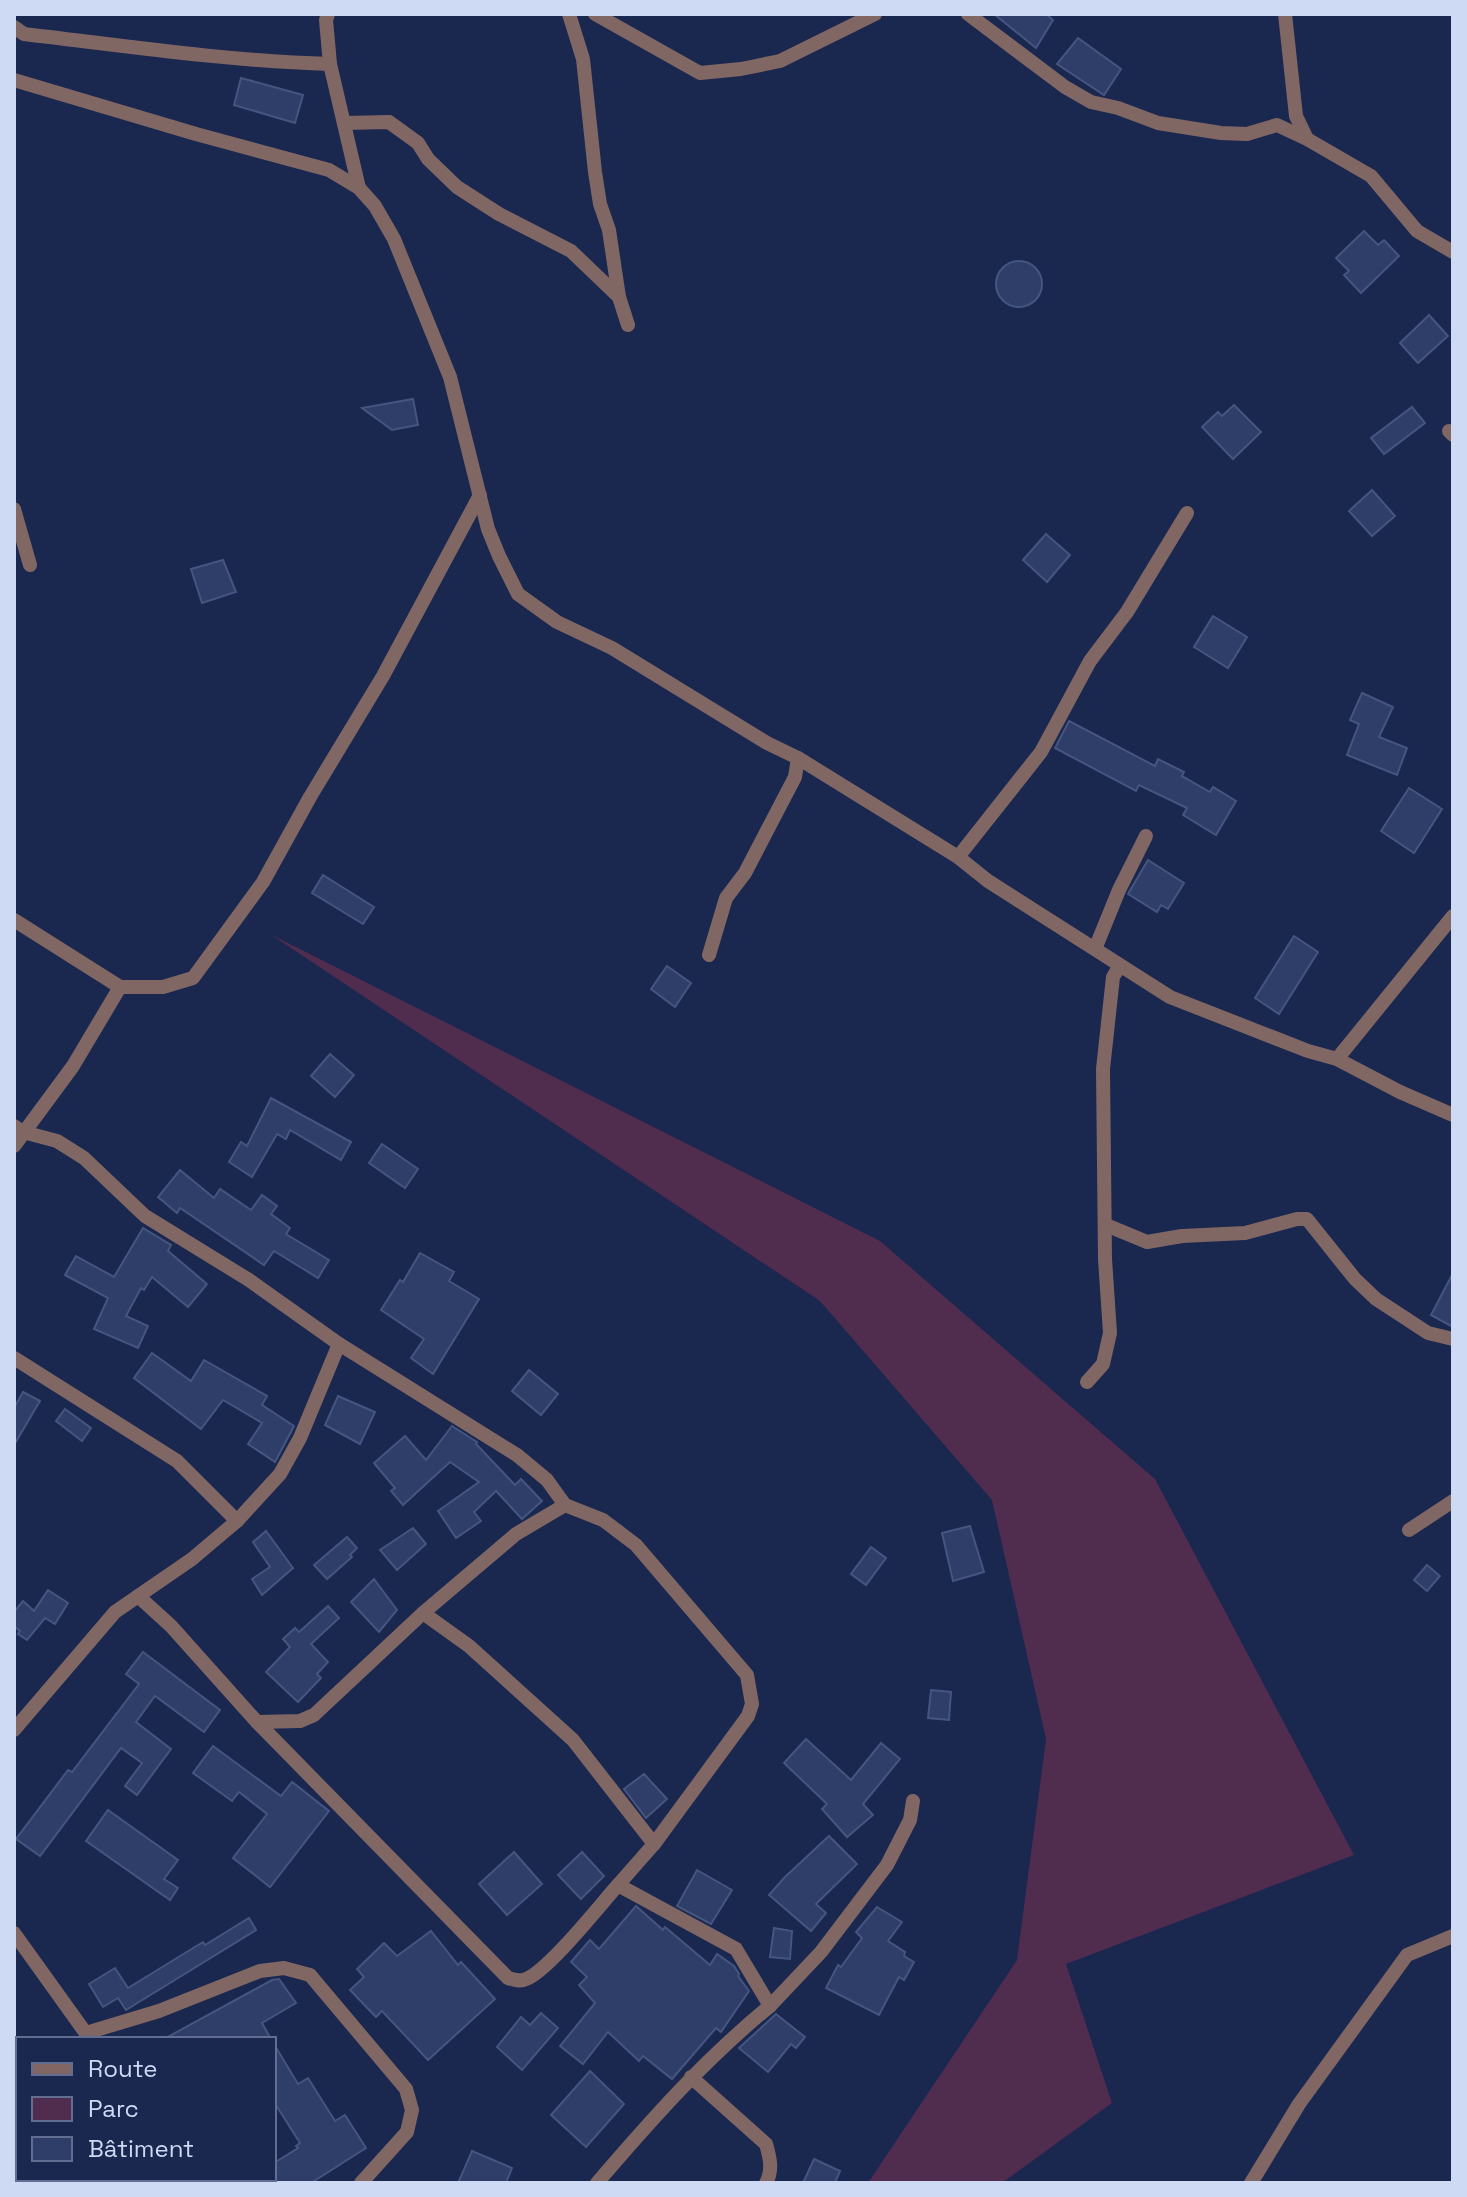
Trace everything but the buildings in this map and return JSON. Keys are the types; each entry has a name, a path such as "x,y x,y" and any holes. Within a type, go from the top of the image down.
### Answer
{"street":[{"path":"328,14 330,64 359,188"},
{"path":"569,14 583,59 586,107 600,204 609,230 619,297 628,325"},
{"path":"595,14 700,73 780,61 875,14"},
{"path":"968,14 1065,87 1091,102 1158,123 1247,134 1277,125 1307,139 1371,176 1417,231 1453,252"},
{"path":"1285,14 1296,116 1307,139"},
{"path":"14,27 24,34 192,55 330,64"},
{"path":"14,80 329,170 359,188 375,206 394,239 450,377 488,529 518,594 557,622 612,648 767,743 798,758 958,857 988,881 1170,997 1308,1051 1337,1059 1453,1115"},
{"path":"344,123 389,122 418,143 428,159 457,187 499,214 571,251 619,297"},
{"path":"14,920 120,987 163,987 193,978 263,882 383,676 480,495"},
{"path":"14,509 30,565"},
{"path":"958,857 1041,752 1090,661 1127,612 1187,513"},
{"path":"709,955 726,898 745,873 795,777 798,758"},
{"path":"1095,949 1146,836"},
{"path":"1337,1059 1453,916"},
{"path":"1087,1382 1103,1364 1110,1333 1105,1259 1103,1069 1113,977 1119,967"},
{"path":"14,1146 18,1129 73,1066 120,987"},
{"path":"18,1129 57,1141 84,1158 145,1216 249,1280 339,1344 517,1455 547,1480 565,1505 603,1520 636,1545 747,1675 752,1704 748,1716 654,1844 565,1945 528,1979 517,1981 508,1978 257,1722 171,1626 138,1596"},
{"path":"1106,1225 1147,1242 1182,1236 1245,1233 1307,1219 1355,1279 1376,1299 1428,1333 1453,1339"},
{"path":"14,1730 115,1612 192,1559 237,1521 280,1474 292,1457 339,1344"},
{"path":"14,1358 177,1461 237,1521"},
{"path":"1409,1530 1453,1501"},
{"path":"257,1722 300,1721 314,1715 423,1613 516,1534 565,1505"},
{"path":"423,1613 469,1646 573,1740 654,1844"},
{"path":"597,2183 691,2077 733,2036 770,2006 821,1952 887,1865 910,1820 913,1801"},
{"path":"618,1885 736,1949 770,2006"},
{"path":"14,1933 88,2036 260,1971 284,1968 310,1975 406,2089 412,2110 407,2132 361,2183"},
{"path":"1251,2183 1299,2104 1407,1955 1453,1936"},
{"path":"691,2077 766,2144 771,2174 766,2183"}],"green space":[{"path":"270,934 880,1241 1155,1479 1354,1855 1066,1964 1112,2103 1002,2183 868,2183 1017,1960 1046,1739 992,1500 820,1301"}]}
